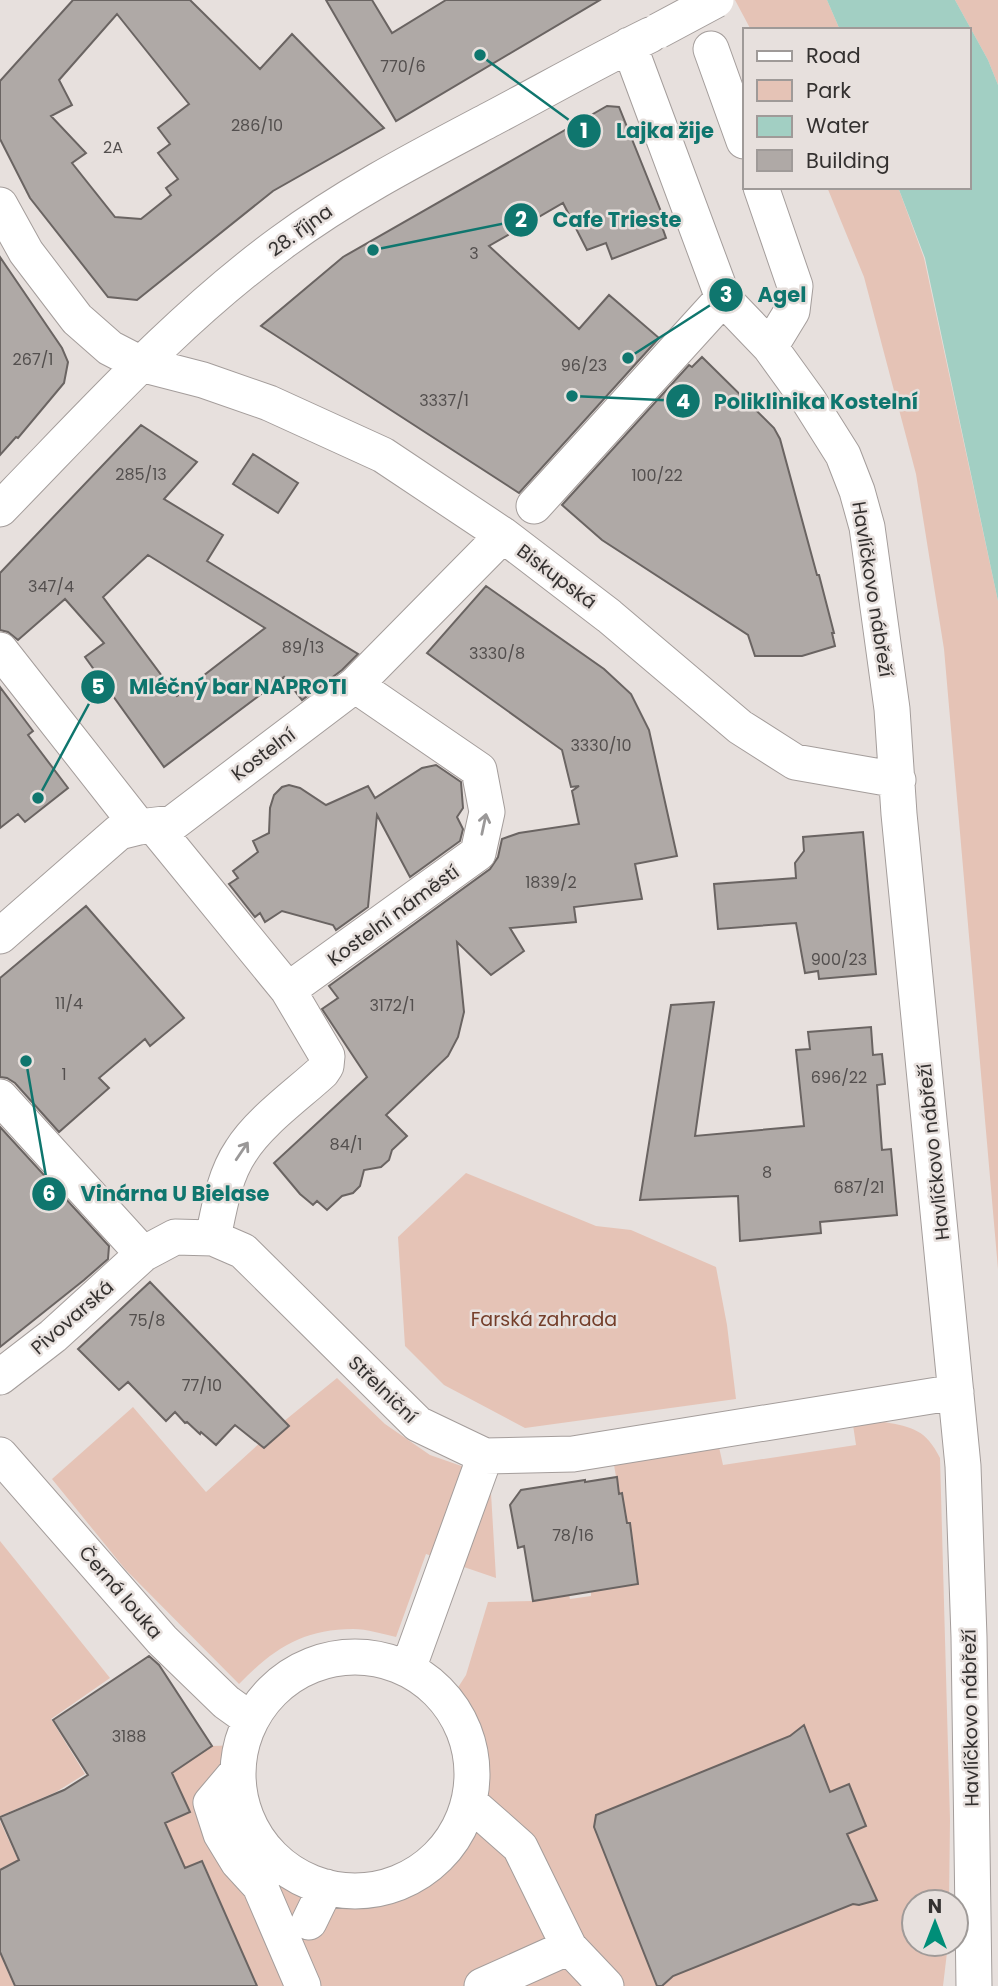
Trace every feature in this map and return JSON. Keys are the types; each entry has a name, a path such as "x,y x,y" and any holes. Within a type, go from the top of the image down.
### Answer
{"street":[{"name":"28. října","path":"0,509 141,364 220,292 279,244 338,203 397,168 716,0"},
{"path":"534,506 723,298 644,38"},
{"path":"711,49 743,138"},
{"path":"762,189 795,286 792,311 770,347"},
{"name":"Biskupská","path":"0,205 26,251 77,319 110,348 141,364 203,380 269,403 383,455 503,535 609,616 740,727 794,762 898,780"},
{"name":"Havlíčkovo nábřeží","path":"723,298 770,347 843,455 867,527 892,709 899,814 963,1466 970,1637 974,1986"},
{"name":"Kostelní","path":"0,936 119,832 173,823 355,685 393,633 503,535"},
{"path":"1,652 288,990 327,1056 323,1072 256,1132 241,1151 226,1184 213,1238"},
{"name":"Kostelní náměstí","path":"288,990 478,853 487,812 479,769 355,685"},
{"path":"0,1097 143,1254"},
{"name":"Střelniční","path":"143,1254 176,1237 213,1238 243,1251 418,1424 485,1456 573,1454 956,1392"},
{"name":"Pivovarská","path":"0,1377 53,1336 143,1254"},
{"name":"Černá louka","path":"0,1455 162,1640 226,1702 251,1720"},
{"path":"408,1669 485,1456"},
{"path":"358,1656 384,1660 408,1669 430,1683 448,1703 462,1725 470,1750 472,1776 469,1802 460,1827 445,1849 426,1867 404,1881 378,1889 352,1891 326,1887 302,1878 280,1864 261,1845 248,1822 240,1797 238,1771 241,1745 251,1720 265,1698 284,1680 306,1667 331,1659 358,1656"},
{"path":"238,1771 211,1803 221,1835 238,1862 260,1886 303,1986"},
{"path":"469,1802 520,1847 569,1947 606,1986"},
{"path":"309,1922 326,1887"},
{"path":"482,1986 569,1947"}],"green space":[{"path":"735,0 827,0 839,28 750,28"},
{"path":"955,0 998,0 998,85 988,60"},
{"path":"828,189 899,189 924,258 998,601 998,1269 944,649 916,474 864,277"},
{"name":"Farská zahrada","path":"466,1173 596,1226 631,1230 716,1267 727,1325 736,1399 525,1428 444,1385 405,1346 398,1237"},
{"path":"337,1378 385,1424 430,1455 490,1476 496,1578 426,1554 396,1637 358,1629 335,1630 304,1637 277,1651 239,1684 125,1569 52,1479 133,1407 206,1492 283,1422"},
{"path":"884,1422 918,1431 929,1441 940,1458 950,1820 949,1888 900,1888 900,1958 946,1958 943,1986 257,1986 203,1861 185,1868 166,1824 190,1812 173,1773 212,1746 241,1745 238,1778 240,1798 247,1820 274,1858 313,1883 335,1889 358,1891 381,1888 403,1880 422,1869 439,1854 463,1817 470,1796 472,1774 469,1744 448,1703 466,1675 488,1602 533,1601 569,1595 570,1599 591,1596 591,1591 635,1553 630,1523 627,1523 622,1494 619,1494 614,1465 719,1447 723,1465 856,1445 853,1425"},
{"path":"0,1541 110,1678 51,1719 85,1774 56,1792 0,1816"},
{"path":"0,1821 18,1860 0,1869"},
{"path":"0,1954 14,1986 0,1986"}],"water":[{"path":"827,0 955,0 988,60 998,85 998,601 925,258 899,189 970,189 970,28 839,28"}],"building":[{"path":"73,0 190,0 260,69 292,34 384,128 273,191 137,300 108,297 30,198 0,139 0,81","holes":["117,14 189,104 158,128 170,144 158,153 178,179 166,188 171,195 141,219 115,217 72,163 86,153 51,116 72,105 59,80"]},
{"path":"326,0 372,0 392,33 446,0 600,0 396,121"},
{"path":"607,106 619,107 664,219 660,221 666,238 612,259 606,243 587,250 563,203 489,246 579,329 609,295 659,338 519,493 261,326 343,257"},
{"path":"0,257 62,348 68,362 64,383 18,438 16,437 0,455"},
{"path":"702,357 774,428 780,439 819,575 835,646 802,656 755,656 748,635 602,540 562,505 689,365 692,367"},
{"path":"141,425 197,462 164,499 223,535 207,561 358,654 342,670 302,700 284,677 164,767 85,657 104,643 65,599 18,640 8,632 0,630 0,573","holes":["148,555 265,628 177,696 103,597"]},
{"path":"253,454 298,483 278,513 233,484"},
{"path":"486,586 604,669 631,694 649,730 677,856 635,864 642,899 574,907 576,922 510,928 524,951 491,975 457,942 464,1012 458,1037 448,1056 386,1115 407,1136 392,1150 389,1160 381,1167 364,1170 360,1186 353,1193 342,1196 327,1210 317,1201 313,1205 300,1194 274,1163 367,1077 322,1009 338,998 329,986 490,869 498,857 502,839 519,833 579,824 572,791 579,786 571,787 562,750 427,653"},
{"path":"0,687 33,731 28,735 68,788 25,822 18,814 0,828"},
{"path":"436,765 461,782 463,808 457,817 463,829 460,841 410,877 377,815 368,907 336,930 333,925 282,911 265,922 260,913 255,917 229,884 238,878 233,871 258,852 253,841 269,833 270,808 274,795 282,787 289,785 300,788 326,805 368,786 375,798 422,768"},
{"path":"863,832 876,974 819,979 818,971 805,973 796,923 718,929 714,884 796,878 795,863 804,851 803,837"},
{"path":"86,906 184,1018 150,1046 145,1039 99,1078 109,1088 59,1132 15,1083 0,1077 0,978"},
{"path":"714,1002 695,1136 804,1126 796,1050 810,1049 808,1032 871,1027 873,1055 882,1054 885,1084 877,1085 882,1150 891,1149 897,1215 820,1222 821,1233 740,1241 738,1196 640,1200 671,1005"},
{"path":"0,1127 109,1246 108,1259 0,1347"},
{"path":"150,1282 289,1426 264,1448 235,1425 216,1445 185,1423 175,1412 166,1421 128,1382 119,1390 78,1349"},
{"path":"617,1477 627,1523 630,1523 638,1584 533,1601 524,1546 518,1548 510,1505 521,1490"},
{"path":"149,1656 159,1665 212,1746 172,1773 190,1812 165,1823 185,1868 202,1861 257,1986 15,1986 0,1952 0,1870 19,1860 0,1817 64,1790 88,1775 53,1720"},
{"path":"804,1725 830,1792 849,1784 866,1826 847,1834 877,1900 853,1904 673,1976 662,1986 657,1986 594,1827 596,1815 790,1736"}],"place":[{"name":"Lajka žije","path":"480,55"},
{"name":"Cafe Trieste","path":"373,250"},
{"name":"Agel","path":"628,358"},
{"name":"Poliklinika Kostelní","path":"572,396"},
{"name":"Mléčný bar NAPROTI","path":"38,798"},
{"name":"Vinárna U Bielase","path":"26,1061"}]}
